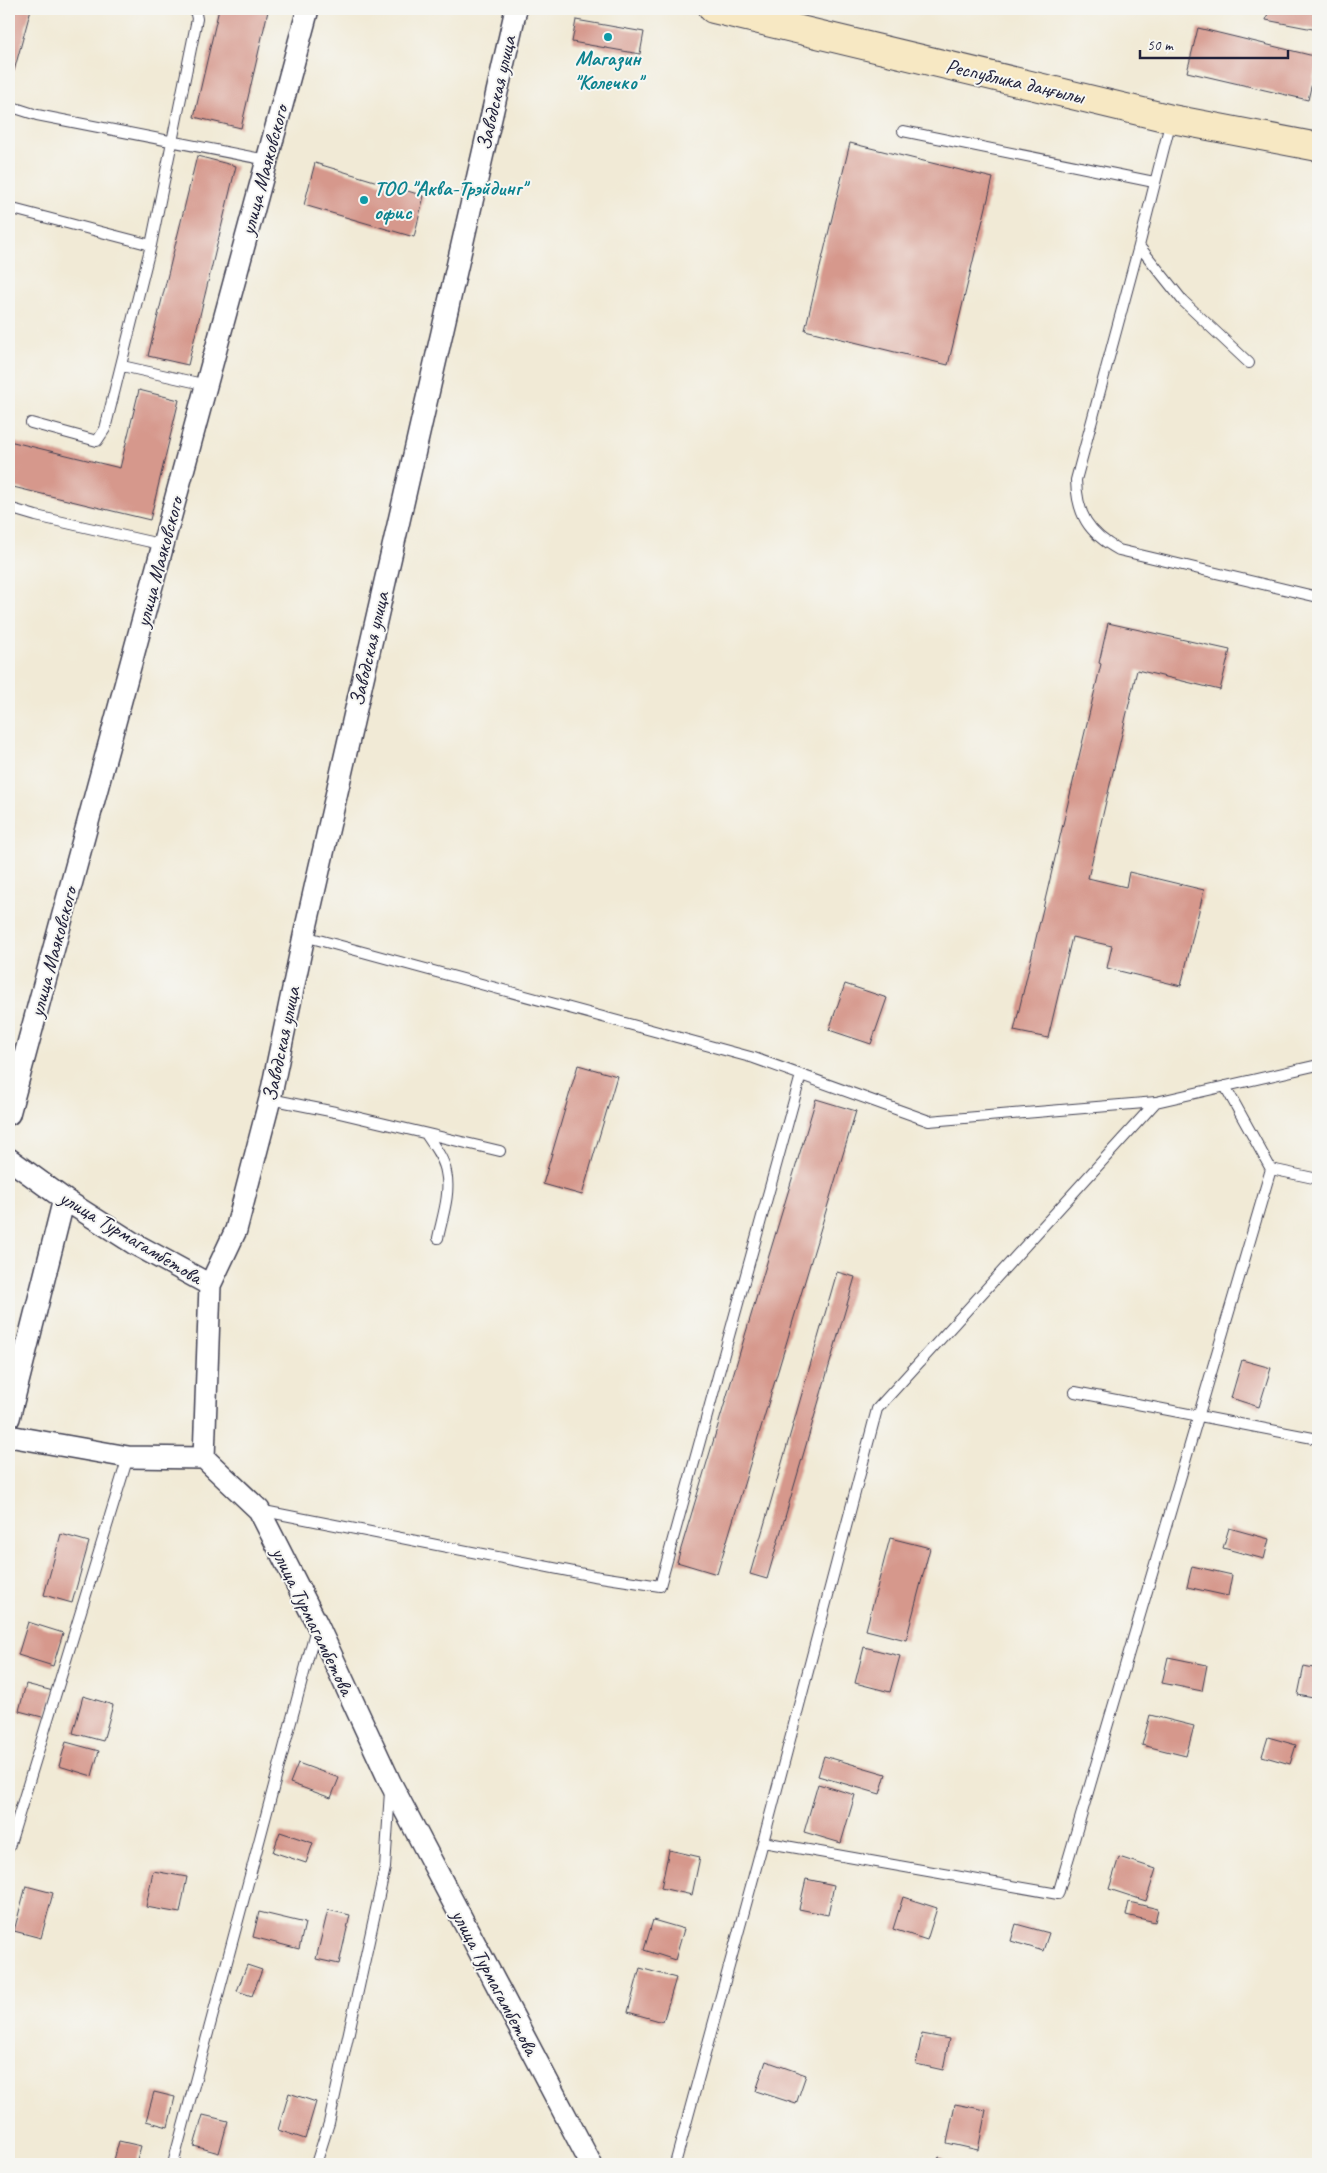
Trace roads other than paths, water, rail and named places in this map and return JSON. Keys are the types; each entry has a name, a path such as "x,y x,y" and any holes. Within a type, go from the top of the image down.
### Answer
{"main road":[{"name":"Республика даңғылы","path":"713,9 1172,118 1318,147"}],"street":[{"name":"улица Маяковского","path":"9,1114 308,9"},
{"name":"Заводская улица","path":"210,1285 236,1230 270,1099 304,936 516,9"},
{"name":"улица Турмагамбетова","path":"9,1159 64,1199 133,1244 210,1285 204,1458 259,1510 317,1624 390,1782 591,2164"},
{"path":"9,1418 64,1199"},
{"path":"9,1436 128,1457 204,1458"}],"lane":[{"path":"31,423 97,441 105,429 151,245 197,19 195,9"},
{"path":"9,106 37,115 267,160"},
{"path":"1172,118 1076,480 1076,496 1082,514 1095,533 1119,550 1318,597"},
{"path":"903,131 1154,182"},
{"path":"9,208 151,245"},
{"path":"1139,246 1183,301 1249,363"},
{"path":"122,366 207,385"},
{"path":"9,508 36,516 164,545"},
{"path":"304,936 754,1058 929,1121 1156,1102 1318,1065"},
{"path":"259,1510 594,1576 660,1586 801,1075"},
{"path":"763,1842 1058,1894 1270,1169 1225,1086"},
{"path":"270,1099 500,1151"},
{"path":"675,2164 878,1409 1156,1102"},
{"path":"426,1134 441,1157 446,1171 448,1186 438,1238"},
{"path":"1270,1169 1318,1179"},
{"path":"1075,1392 1318,1439"},
{"path":"9,1847 128,1457"},
{"path":"173,2164 317,1624"},
{"path":"316,2164 330,2123 385,1868 390,1782"}],"place":[{"name":"Магазин \"Колечко\"","path":"608,37"},
{"name":"ТОО \"Аква-Трэйдинг\" офис","path":"364,200"}]}
